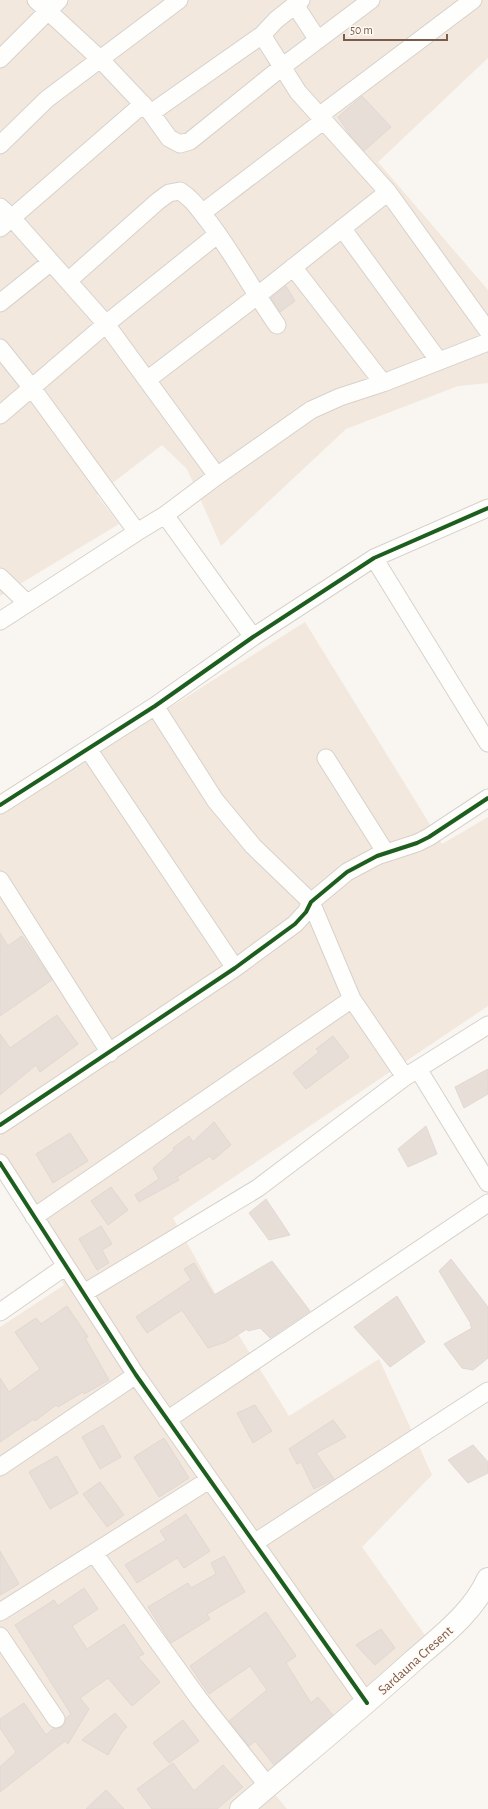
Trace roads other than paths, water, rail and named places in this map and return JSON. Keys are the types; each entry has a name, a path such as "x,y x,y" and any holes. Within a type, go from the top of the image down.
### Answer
{"street":[{"path":"0,145 47,99 179,0"},
{"path":"0,59 47,4 147,109 169,138 180,144 190,141 282,67 372,0"},
{"path":"217,476 106,324 51,262 4,218 147,109 262,35 276,20 298,3 318,40"},
{"path":"202,213 461,3"},
{"path":"262,35 298,92 388,192 488,331"},
{"path":"68,281 158,201 169,193 180,191 191,198 218,234 256,296 277,325"},
{"path":"147,380 294,267 388,192"},
{"path":"342,228 439,361"},
{"path":"0,416 106,324 218,234"},
{"path":"0,303 51,262"},
{"path":"294,267 383,383"},
{"path":"0,621 165,515 217,476 311,410 340,397 383,383 488,342"},
{"path":"0,348 32,388 137,532"},
{"path":"0,805 155,706 253,638 374,558 488,508"},
{"path":"165,515 253,638"},
{"path":"374,558 488,743"},
{"path":"0,577 27,604"},
{"path":"155,706 215,800 253,846 311,902 352,999 411,1073 488,1183"},
{"path":"88,749 235,968"},
{"path":"326,758 386,853"},
{"path":"0,1125 110,1053 235,968 295,924 306,912 311,902 348,872 386,853 417,843 488,798"},
{"path":"0,880 110,1053"},
{"path":"34,1217 352,999"},
{"path":"84,1293 258,1188 411,1073 488,1025"},
{"path":"2,1172 34,1217 136,1375 167,1420 368,1702"},
{"path":"167,1420 488,1203"},
{"path":"0,1312 66,1266"},
{"path":"0,1467 136,1375"},
{"path":"254,1543 488,1391"},
{"path":"0,1612 209,1480"},
{"path":"94,1553 199,1700 268,1786"},
{"name":"Sardauna Cresent","path":"240,1809 368,1702 464,1615 483,1590 488,1580"},
{"path":"0,1636 56,1719"}]}
